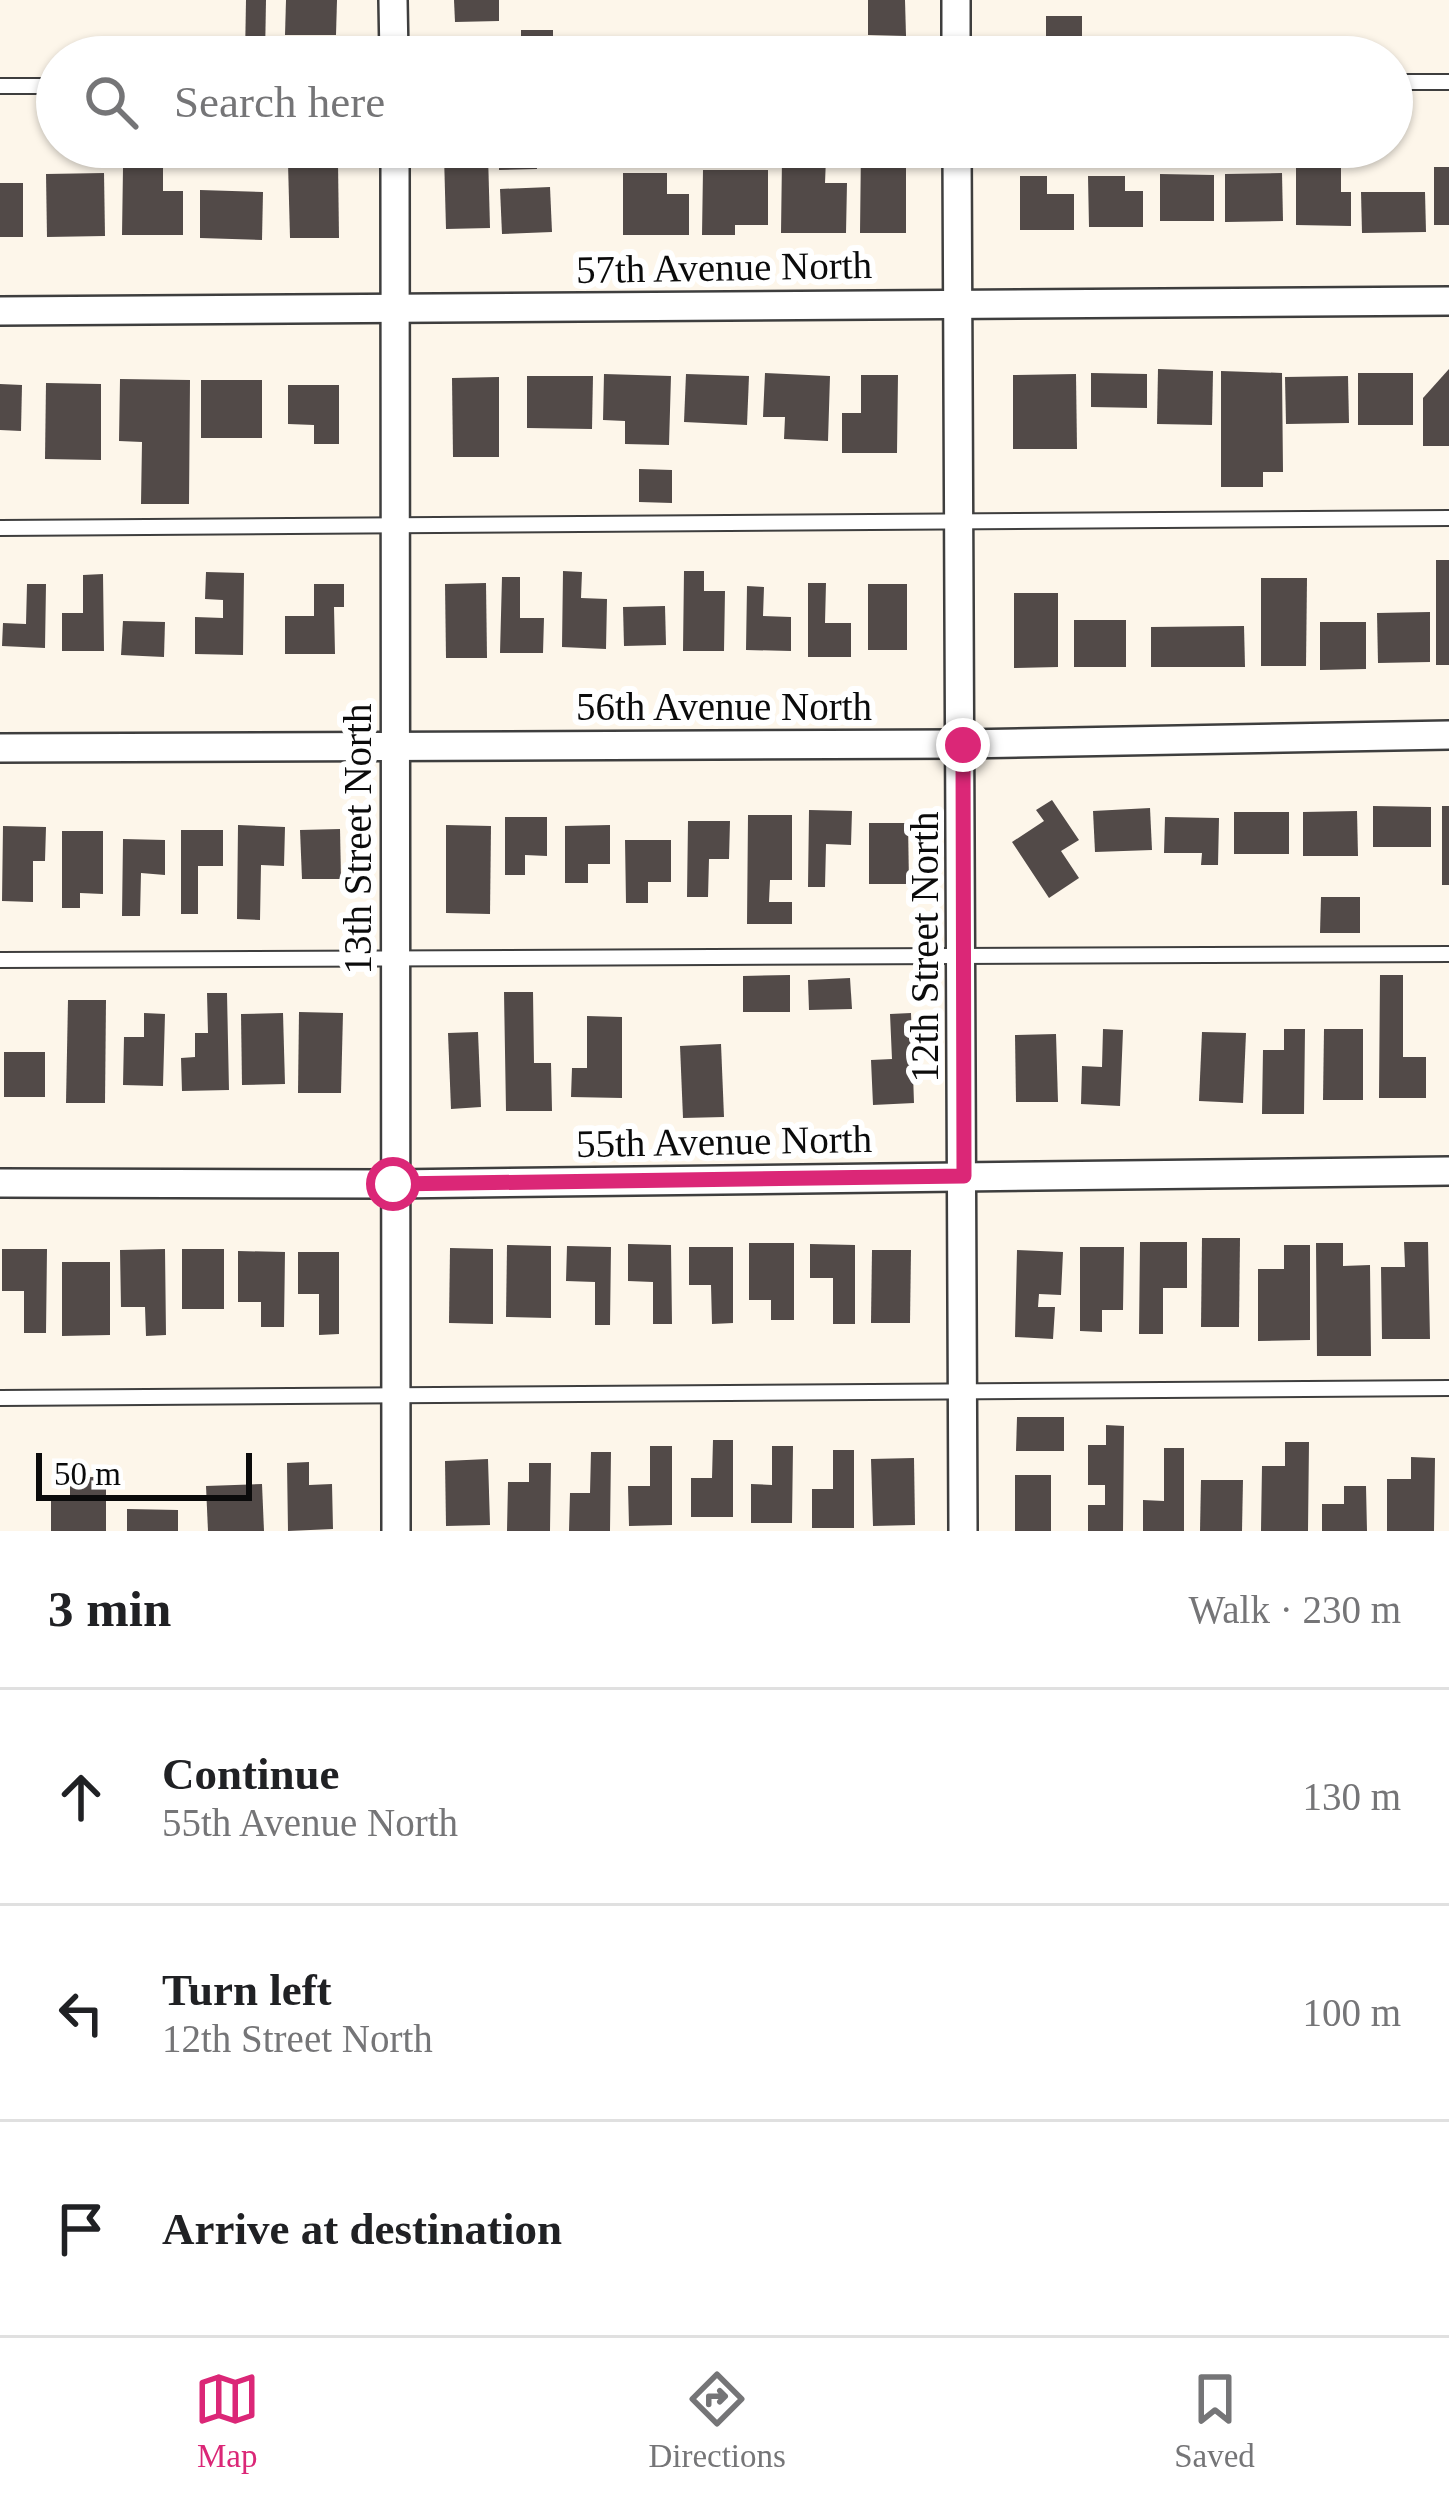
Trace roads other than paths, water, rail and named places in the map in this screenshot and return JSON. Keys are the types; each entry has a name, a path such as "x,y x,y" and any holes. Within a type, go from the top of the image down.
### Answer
{"street":[{"path":"393,0 394,36"},
{"path":"956,0 956,36"},
{"name":"13th Street North","path":"395,168 396,1531"},
{"name":"12th Street North","path":"957,168 963,1531"},
{"name":"57th Avenue North","path":"0,311 1449,301"},
{"name":"56th Avenue North","path":"0,748 963,745 1449,735"},
{"name":"55th Avenue North","path":"0,1183 393,1184 1449,1171"}],"lane":[{"path":"1413,82 1449,82"},
{"path":"0,86 36,86"},
{"path":"0,528 1449,518"},
{"path":"0,960 1449,954"},
{"path":"0,1398 1449,1388"}]}
